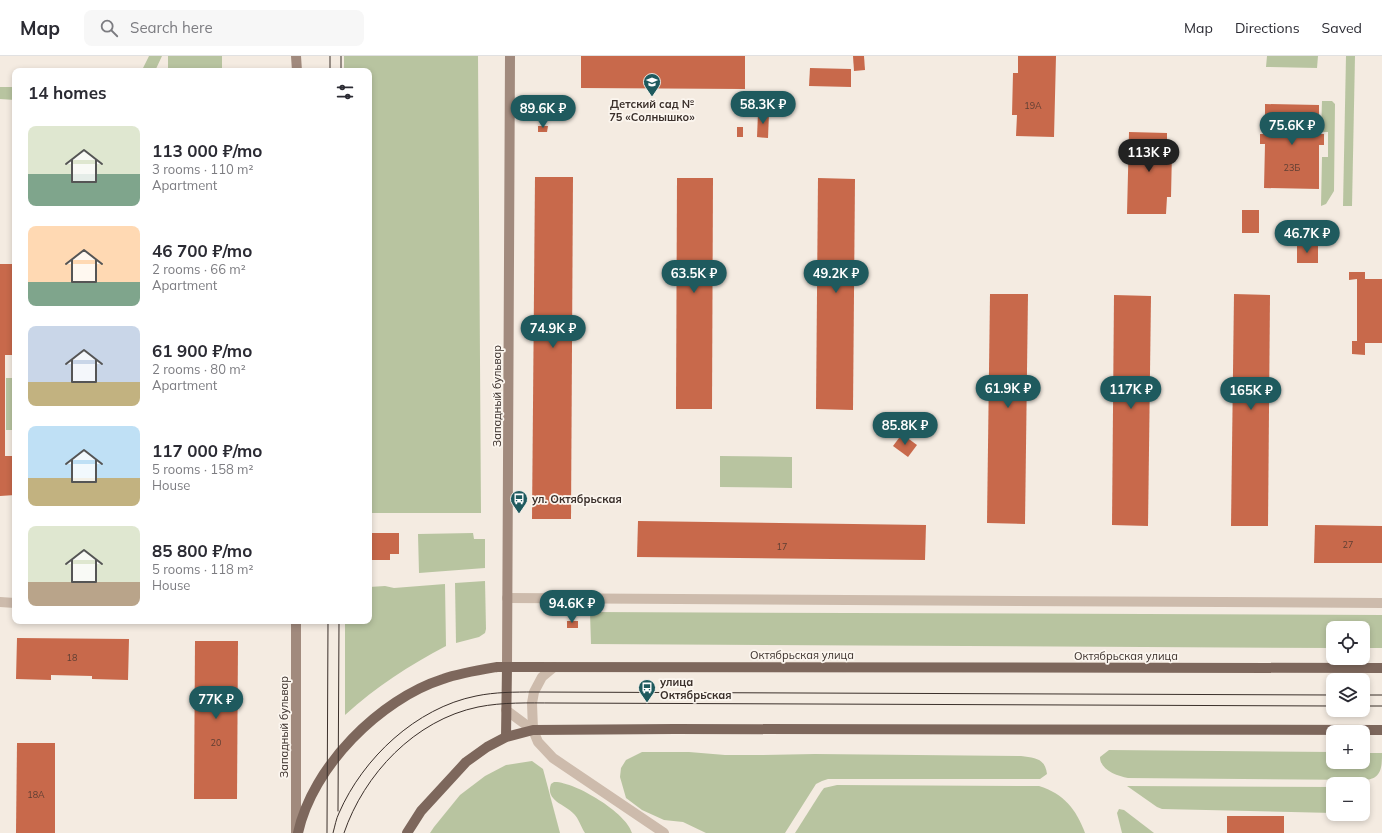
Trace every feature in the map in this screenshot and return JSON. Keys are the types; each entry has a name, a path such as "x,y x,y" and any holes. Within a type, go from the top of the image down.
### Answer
{"main road":[{"name":"Октябрьская улица","path":"297,833 315,789 327,770 355,736 376,717 394,703 442,679 470,672 507,666 1382,668"},
{"name":"Западный бульвар","path":"506,737 507,666"},
{"path":"407,833 420,811 466,762 487,747 506,737 533,730 1382,730"}],"street":[{"path":"296,56 296,68"},
{"name":"Западный бульвар","path":"507,666 510,56"},
{"path":"507,598 1382,603"},
{"path":"0,602 12,603"},
{"name":"Западный бульвар","path":"296,624 297,833"},
{"path":"554,667 542,677 534,692 532,703 533,730 538,742 553,758 664,833"},
{"path":"506,710 533,730"}],"green space":[{"path":"149,56 162,56 156,68 143,68"},
{"path":"168,56 222,56 222,68 168,68"},
{"path":"344,56 478,56 481,513 372,513 372,68 344,68"},
{"path":"1267,56 1318,56 1317,68 1266,67"},
{"path":"1346,56 1355,56 1352,206 1343,206"},
{"path":"0,87 12,87 12,100 0,99"},
{"path":"1322,101 1332,101 1335,104 1334,191 1326,204 1321,206 1322,157 1328,157 1328,132 1321,132"},
{"path":"6,378 12,378 12,430 6,430"},
{"path":"720,456 792,457 792,488 720,487"},
{"path":"473,533 474,539 485,539 485,568 419,573 418,534"},
{"path":"485,581 485,633 479,637 456,643 455,583"},
{"path":"445,584 446,646 393,677 345,715 345,624 372,624 372,587 385,586 394,588"},
{"path":"590,612 1382,615 1382,648 1370,648 1370,621 1326,621 1326,648 591,644"},
{"path":"1109,750 1326,752 1326,769 1370,769 1370,753 1382,753 1380,771 1375,777 1370,779 1370,777 1326,777 1326,780 1128,778 1114,774 1106,769 1101,762 1100,757"},
{"path":"642,752 689,752 725,755 815,754 1021,756 1035,758 1042,762 1047,774 1040,779 828,779 816,784 785,833 706,833 683,822 664,820 642,810 626,798 620,777 621,768 626,760"},
{"path":"532,761 543,769 560,833 430,833 460,795 485,776 506,765"},
{"path":"554,782 563,783 574,787 599,800 621,816 632,833 585,833 574,814 553,798 550,790 551,784"},
{"path":"837,785 1039,786 1055,793 1068,804 1078,817 1085,833 795,833 824,788"},
{"path":"1127,786 1326,787 1326,813 1162,809"},
{"path":"1119,809 1124,810 1154,833 1122,833 1117,813"}],"building":[{"path":"581,56 745,56 745,89 581,88"},
{"path":"853,56 864,56 865,70 854,71"},
{"path":"1018,56 1056,56 1054,137 1016,136 1017,115 1012,115 1013,73 1018,73"},
{"path":"810,68 851,69 851,87 809,86"},
{"path":"1265,104 1319,105 1319,134 1324,134 1324,145 1319,145 1319,189 1264,188 1265,144 1260,144 1260,134 1265,134"},
{"path":"758,113 769,113 768,138 757,137"},
{"path":"538,126 548,126 547,132 538,132"},
{"path":"737,127 743,127 743,137 737,137"},
{"path":"1129,132 1167,133 1167,151 1172,151 1171,197 1167,197 1166,214 1127,214"},
{"path":"535,177 573,177 571,519 532,519"},
{"path":"677,178 713,178 712,409 676,409"},
{"path":"818,178 855,179 853,410 816,409"},
{"path":"1242,210 1259,210 1259,233 1242,233"},
{"path":"1297,244 1318,245 1318,263 1297,263"},
{"path":"0,264 12,264 12,355 5,355 5,456 12,456 12,495 0,496"},
{"path":"1349,272 1365,272 1365,279 1382,279 1382,343 1365,343 1365,355 1352,354 1352,341 1357,341 1357,279 1349,280"},
{"path":"990,294 1028,294 1025,524 987,523"},
{"path":"1234,294 1270,295 1268,526 1231,526"},
{"path":"1114,295 1151,296 1148,526 1112,525"},
{"path":"902,434 917,445 908,457 893,446"},
{"path":"638,521 926,525 925,560 637,557"},
{"path":"1315,525 1382,526 1382,563 1314,563"},
{"path":"372,533 399,533 399,554 390,554 390,560 372,560"},
{"path":"567,621 578,621 578,628 567,628"},
{"path":"17,638 129,639 128,680 92,679 92,676 51,675 51,680 16,679"},
{"path":"195,641 238,641 237,799 194,799"},
{"path":"17,743 55,743 55,833 16,833"},
{"path":"1227,816 1284,816 1284,833 1227,833"}],"tram line":[{"path":"330,56 330,68"},
{"path":"341,56 341,68"},
{"path":"327,833 328,624"},
{"path":"338,811 339,624"},
{"path":"333,833 338,815 349,793 362,773 394,738 433,712 454,702 483,695 505,692 1326,695"},
{"path":"1370,695 1382,695"},
{"path":"344,833 353,811 365,790 395,753 413,737 433,724 455,714 487,705 535,703 1326,706"},
{"path":"1370,706 1382,706"}],"place":[{"name":"Детский сад № 75 «Солнышко»","path":"652,97"},
{"name":"ул. Октябрьская","path":"519,514"},
{"name":"улица Октябрьская","path":"647,703"}]}
